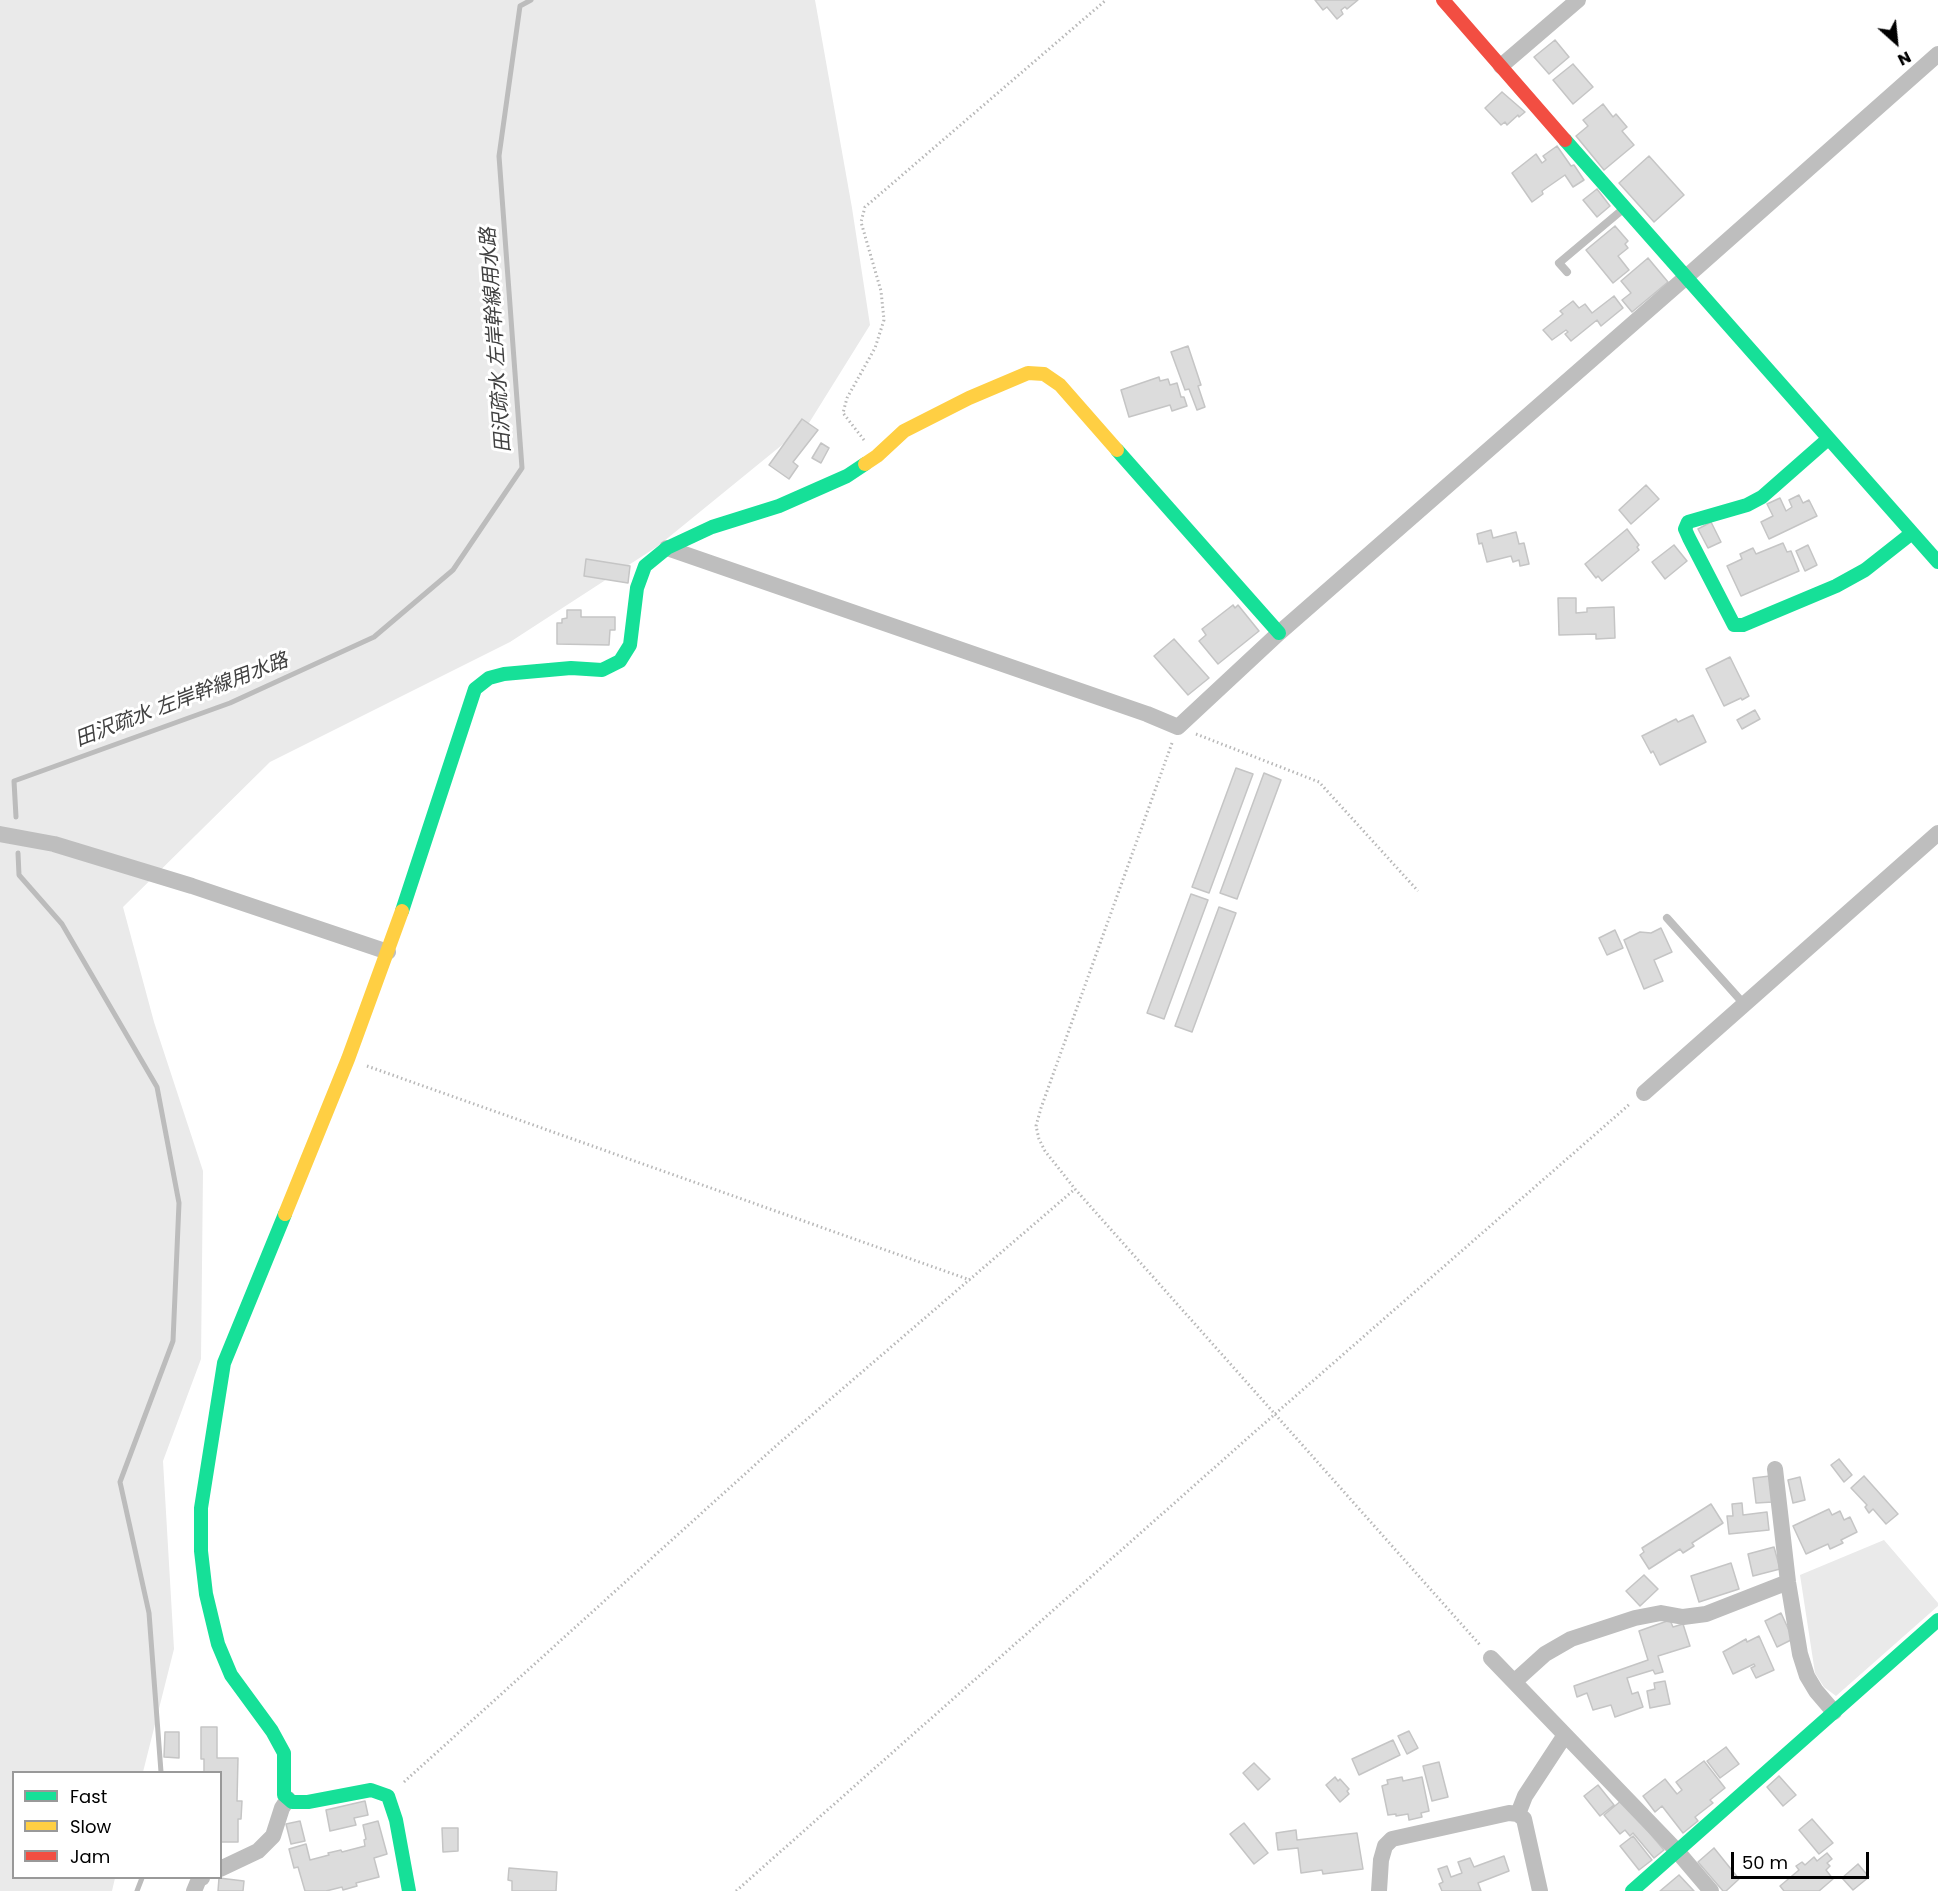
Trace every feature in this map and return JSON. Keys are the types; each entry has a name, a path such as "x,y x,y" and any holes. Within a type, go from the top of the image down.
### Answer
{"street":[{"path":"1443,0 1685,278 1938,562"},
{"path":"1501,66 1578,0"},
{"path":"667,548 1147,714 1178,727 1279,633 1938,54"},
{"path":"409,1891 396,1820 388,1796 371,1790 308,1802 292,1802 284,1795 284,1754 272,1731 231,1675 218,1644 206,1594 201,1551 201,1508 224,1363 348,1059 388,952 466,722 475,689 489,678 504,674 571,668 602,670 620,662 630,645 637,588 645,566 667,548 712,527 779,506 847,476 877,456 904,431 969,398 1028,373 1044,374 1060,385 1279,633"},
{"path":"1828,439 1762,496 1747,505 1688,522 1685,529 1689,538 1734,625 1743,625 1836,586 1865,570 1912,533"},
{"path":"1644,1093 1938,833"},
{"path":"0,834 65,847 192,886 388,952"},
{"path":"1775,1469 1788,1582 1800,1654 1807,1676 1816,1691 1834,1712"},
{"path":"1514,1682 1545,1654 1571,1639 1635,1618 1661,1613 1683,1617 1706,1614 1788,1582"},
{"path":"1632,1891 1938,1620"},
{"path":"1491,1658 1677,1851 1711,1891"},
{"path":"1518,1814 1525,1796 1565,1736"},
{"path":"222,1868 258,1851 273,1836 282,1808 288,1799"},
{"path":"1379,1891 1381,1860 1385,1846 1392,1839 1509,1813 1518,1814 1524,1820 1540,1891"}],"lane":[{"path":"1567,272 1559,264 1625,208"},
{"path":"1667,918 1744,1004"}],"path":[{"path":"877,456 843,413 847,398 875,348 884,320 881,291 861,222 865,207 1106,0"},
{"path":"1418,891 1319,782 1178,727 1036,1126 1045,1151 1075,1189 1491,1658"},
{"path":"348,1059 970,1280"},
{"path":"736,1891 1275,1414 1644,1093"},
{"path":"388,1796 777,1445 1075,1189"}],"shaded area":[{"path":"0,0 815,0 870,325 809,423 658,546 510,642 270,762 123,907 154,1022 203,1171 201,1359 163,1461 174,1649 143,1771 12,1771 12,1879 115,1879 112,1891 0,1891"},
{"path":"1884,1540 1938,1603 1938,1606 1836,1696 1824,1687 1815,1673 1800,1575"}],"building":[{"path":"1315,0 1358,0 1347,9 1345,7 1341,10 1343,14 1337,19 1327,7 1323,10"},
{"path":"1555,40 1569,57 1549,74 1534,57"},
{"path":"1573,64 1593,87 1573,104 1553,80"},
{"path":"1502,92 1525,112 1507,125 1505,122 1501,125 1485,108"},
{"path":"1603,104 1613,117 1616,114 1627,127 1622,131 1634,145 1604,170 1576,136 1588,126 1583,120"},
{"path":"1557,146 1584,180 1573,187 1565,175 1542,191 1543,194 1532,202 1512,173 1536,154 1542,163 1546,160 1543,156"},
{"path":"1649,156 1684,195 1654,222 1619,183"},
{"path":"1597,189 1610,206 1597,217 1583,200"},
{"path":"1615,226 1628,241 1625,244 1628,248 1618,256 1629,270 1613,283 1586,250"},
{"path":"1648,258 1668,282 1632,312 1622,300 1631,293 1621,281"},
{"path":"1614,296 1623,308 1601,326 1597,320 1571,341 1565,334 1568,332 1566,330 1552,340 1543,330 1563,314 1560,311 1573,301 1579,308 1585,304 1592,313"},
{"path":"1188,346 1201,385 1198,386 1205,407 1197,410 1189,389 1185,390 1171,352"},
{"path":"1159,377 1160,381 1168,379 1170,385 1177,383 1181,397 1184,397 1187,406 1172,411 1170,405 1129,417 1121,390"},
{"path":"802,419 818,430 793,462 798,466 789,479 769,465"},
{"path":"821,443 829,448 821,463 812,458"},
{"path":"1646,485 1659,499 1631,524 1619,510"},
{"path":"1799,495 1803,503 1809,500 1817,516 1769,539 1761,522 1773,516 1767,504 1780,498 1786,511 1792,507 1789,500"},
{"path":"1711,522 1721,542 1708,548 1698,529"},
{"path":"1627,529 1639,545 1637,547 1639,550 1602,581 1598,576 1596,578 1585,564"},
{"path":"1491,530 1493,538 1516,532 1519,544 1524,543 1529,564 1520,566 1519,560 1513,562 1511,556 1487,562 1477,534"},
{"path":"1783,543 1787,552 1791,551 1799,571 1741,596 1727,566 1742,559 1740,554 1753,548 1756,554"},
{"path":"1674,545 1687,561 1665,579 1652,562"},
{"path":"1808,545 1817,565 1805,571 1796,551"},
{"path":"586,559 630,566 628,583 584,576"},
{"path":"1558,598 1576,598 1576,613 1587,612 1587,608 1614,607 1615,638 1596,639 1596,634 1559,635"},
{"path":"1233,605 1235,608 1238,605 1259,631 1218,664 1199,641 1206,635 1202,629"},
{"path":"567,610 581,610 581,617 615,617 615,630 610,630 609,645 557,644 557,623 562,623 562,619 567,618"},
{"path":"1174,639 1209,678 1188,695 1154,656"},
{"path":"1730,657 1749,696 1724,706 1706,669"},
{"path":"1755,710 1760,719 1742,729 1737,720"},
{"path":"1693,715 1706,742 1660,765 1642,736 1676,719 1678,722"},
{"path":"1236,768 1253,774 1209,893 1192,887"},
{"path":"1264,773 1281,780 1237,899 1220,893"},
{"path":"1191,894 1208,900 1164,1019 1147,1013"},
{"path":"1219,907 1236,913 1192,1032 1175,1026"},
{"path":"1661,928 1672,952 1654,960 1663,981 1644,989 1624,940 1640,932 1651,933"},
{"path":"1615,930 1623,948 1607,955 1599,938"},
{"path":"1839,1459 1852,1475 1844,1482 1831,1465"},
{"path":"1770,1476 1773,1502 1756,1503 1753,1478"},
{"path":"1864,1476 1898,1514 1886,1524 1873,1509 1869,1513 1865,1507 1867,1505 1851,1488"},
{"path":"1800,1477 1805,1500 1793,1503 1788,1480"},
{"path":"1742,1503 1743,1515 1767,1512 1769,1530 1729,1534 1727,1516 1733,1516 1732,1504"},
{"path":"1711,1504 1723,1523 1692,1543 1694,1546 1683,1553 1680,1549 1649,1569 1640,1555 1644,1552 1642,1548"},
{"path":"1829,1509 1832,1515 1840,1511 1844,1520 1850,1517 1857,1532 1841,1540 1843,1543 1830,1549 1828,1544 1806,1554 1793,1526"},
{"path":"1774,1547 1780,1569 1753,1576 1748,1554"},
{"path":"1731,1563 1739,1589 1699,1602 1691,1576"},
{"path":"1644,1575 1658,1589 1640,1606 1626,1591"},
{"path":"1781,1613 1793,1639 1777,1647 1765,1621"},
{"path":"1670,1620 1673,1627 1683,1624 1690,1646 1658,1656 1663,1672 1655,1674 1653,1670 1627,1678 1632,1694 1638,1692 1643,1707 1615,1717 1611,1705 1593,1710 1587,1693 1577,1697 1574,1686 1648,1660 1639,1631"},
{"path":"1759,1636 1774,1670 1756,1678 1751,1668 1755,1666 1754,1664 1733,1674 1723,1652 1746,1639 1747,1642"},
{"path":"1665,1681 1670,1704 1650,1708 1647,1691 1655,1689 1654,1683"},
{"path":"201,1727 217,1727 217,1758 238,1758 237,1801 242,1801 241,1819 238,1819 238,1842 222,1842 222,1771 204,1771 204,1759 201,1759"},
{"path":"1409,1731 1418,1748 1407,1754 1398,1736"},
{"path":"165,1732 179,1732 179,1758 164,1757"},
{"path":"1393,1740 1400,1755 1359,1775 1352,1759"},
{"path":"1726,1747 1739,1764 1720,1778 1707,1761"},
{"path":"1704,1761 1725,1788 1710,1800 1713,1803 1695,1817 1698,1821 1683,1833 1662,1806 1655,1812 1643,1796 1665,1779 1677,1794 1682,1790 1676,1782"},
{"path":"1439,1762 1448,1797 1432,1801 1423,1766"},
{"path":"1254,1763 1270,1779 1258,1790 1243,1773"},
{"path":"1779,1776 1796,1795 1783,1806 1767,1787"},
{"path":"1335,1777 1349,1789 1347,1791 1349,1794 1340,1802 1326,1785"},
{"path":"1402,1777 1403,1781 1422,1777 1429,1811 1421,1813 1422,1817 1409,1820 1408,1814 1388,1815 1382,1786 1388,1784 1387,1780"},
{"path":"1598,1785 1614,1805 1600,1816 1584,1796"},
{"path":"1622,1800 1664,1850 1654,1858 1633,1833 1630,1836 1625,1830 1620,1834 1604,1815"},
{"path":"365,1801 368,1815 354,1818 356,1825 330,1831 326,1810"},
{"path":"1812,1819 1833,1843 1819,1854 1799,1830"},
{"path":"300,1821 305,1841 291,1844 286,1824"},
{"path":"378,1821 387,1854 374,1858 379,1877 356,1883 357,1886 343,1890 342,1887 326,1891 305,1891 298,1867 294,1868 289,1849 306,1844 310,1860 329,1855 328,1853 365,1846 363,1825"},
{"path":"1244,1823 1268,1853 1254,1864 1230,1834"},
{"path":"442,1828 458,1828 458,1851 443,1852"},
{"path":"1296,1830 1297,1840 1357,1833 1363,1869 1323,1874 1322,1870 1301,1873 1298,1848 1278,1850 1276,1833"},
{"path":"1633,1836 1652,1860 1639,1870 1620,1846"},
{"path":"1714,1848 1739,1879 1726,1891 1723,1891 1698,1862"},
{"path":"1827,1853 1832,1859 1827,1863 1830,1866 1826,1870 1833,1879 1819,1891 1784,1891 1780,1886 1799,1870 1796,1866 1802,1862 1805,1865 1814,1857 1817,1861"},
{"path":"1504,1856 1509,1871 1478,1883 1481,1891 1442,1891 1439,1884 1443,1882 1438,1869 1447,1866 1451,1877 1462,1873 1458,1862 1470,1858 1474,1867"},
{"path":"1858,1864 1869,1877 1853,1890 1842,1878"},
{"path":"509,1868 557,1872 556,1891 512,1891 512,1881 508,1880"},
{"path":"1679,1875 1694,1891 1660,1891"},
{"path":"219,1879 244,1881 243,1891 218,1891"}],"waterway":[{"name":"田沢疏水 左岸幹線用水路","path":"16,817 14,781 230,703 374,637 453,570 522,468 499,156 520,6 531,0"},
{"name":"田沢疏水 左岸幹線用水路","path":"18,853 19,875 62,924 157,1087 179,1203 173,1341 120,1482 149,1613 161,1771"},
{"name":"田沢疏水 左岸幹線用水路","path":"137,1891 142,1879"}],"traffic: fast":[{"path":"1565,140 1938,562"},
{"path":"1828,439 1762,497 1747,505 1688,522 1685,529 1689,538 1734,625 1743,625 1836,586 1865,570 1912,533"},
{"path":"1117,450 1279,633"},
{"path":"402,911 475,689 489,678 504,674 571,668 602,670 620,661 630,645 637,588 645,566 667,548 712,527 779,506 847,476 865,464"},
{"path":"285,1214 224,1363 201,1508 201,1551 206,1594 218,1644 231,1675 272,1731 284,1753 284,1795 292,1802 308,1802 371,1790 388,1796 396,1820 409,1891"},
{"path":"1632,1891 1938,1620"}],"traffic: slow":[{"path":"865,464 904,431 969,398 1028,373 1044,374 1060,385 1117,450"},
{"path":"285,1214 348,1059 402,911"}],"traffic: jam":[{"path":"1443,0 1565,140"}]}
